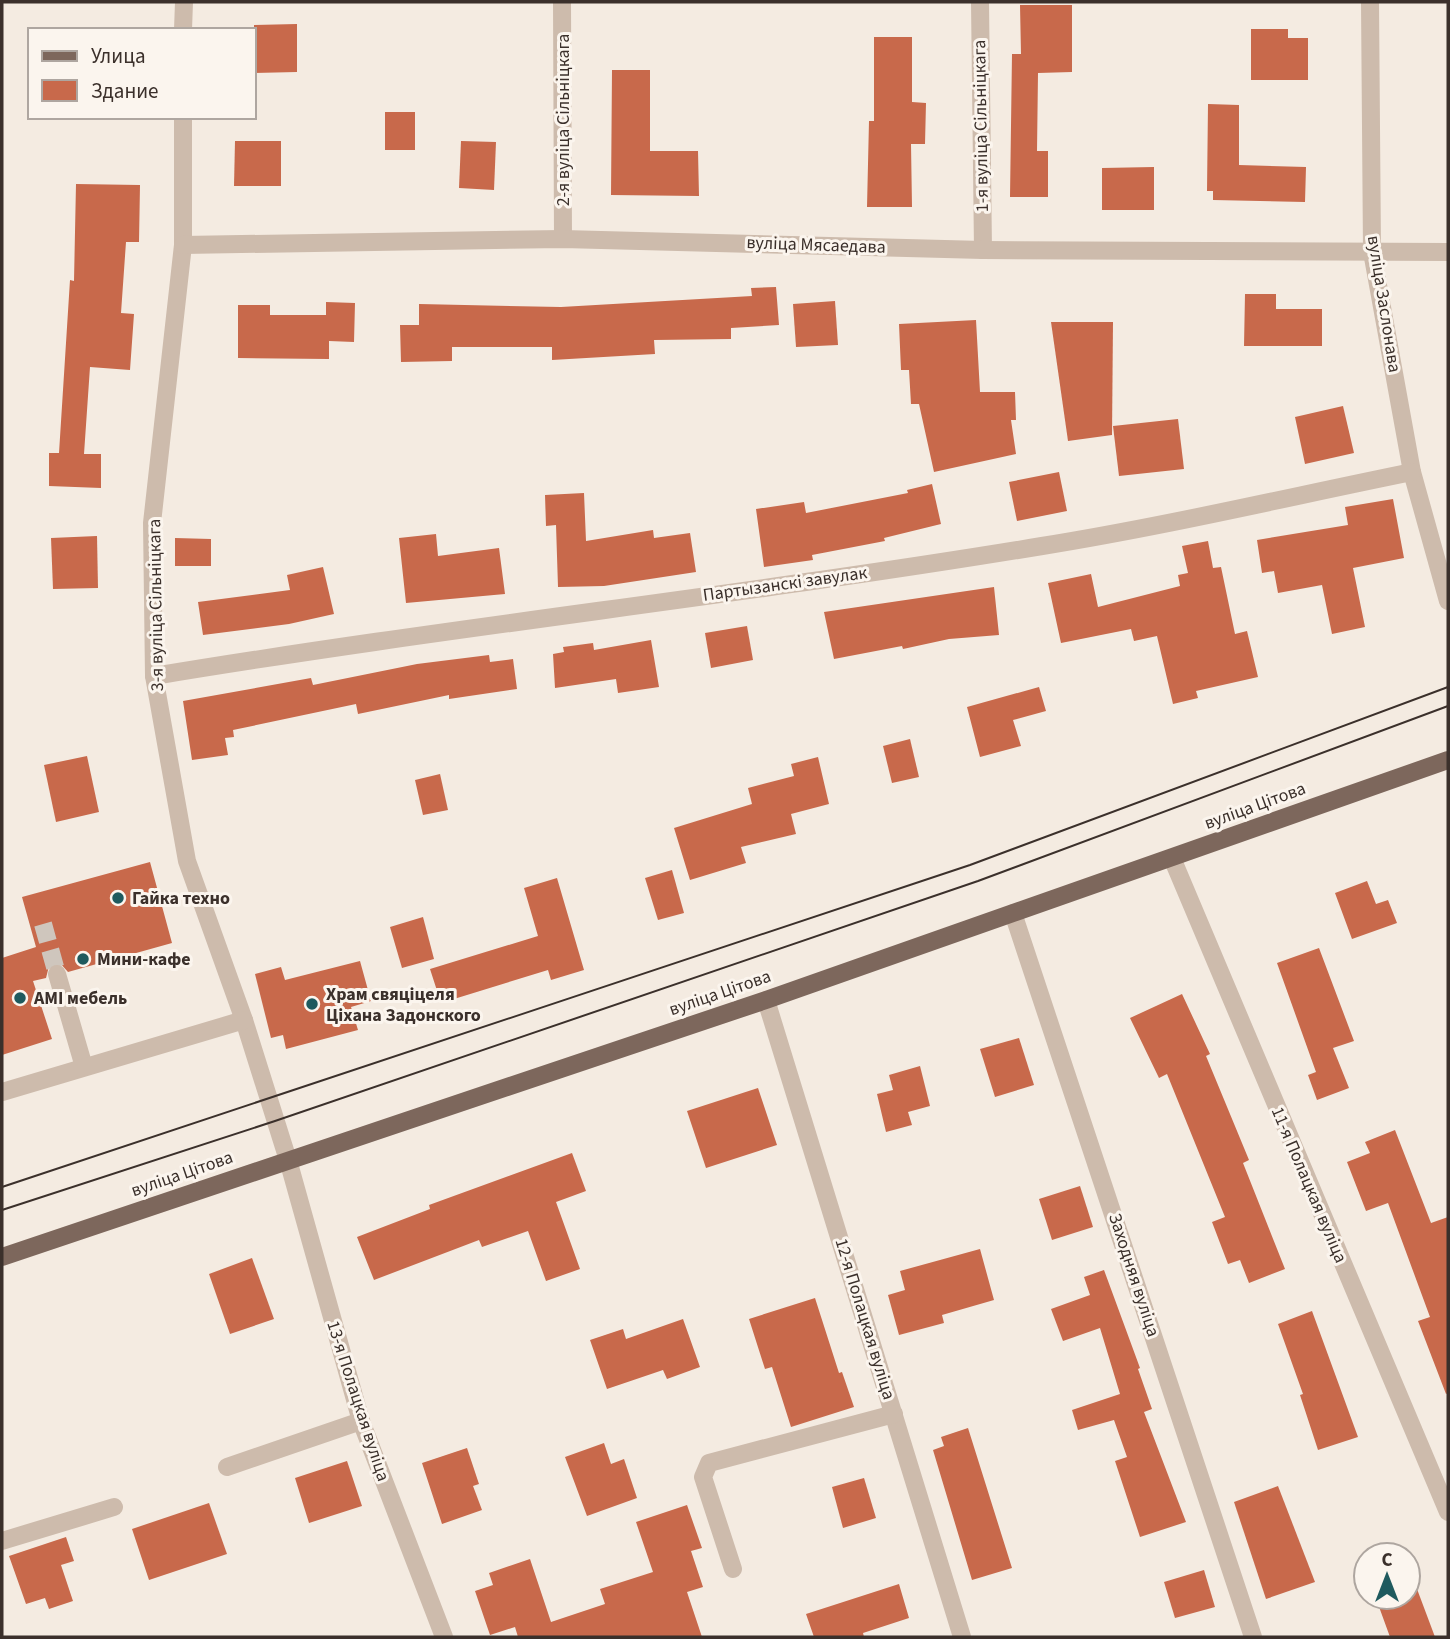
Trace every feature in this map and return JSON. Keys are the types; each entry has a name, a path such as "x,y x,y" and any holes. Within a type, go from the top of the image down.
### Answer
{"main road":[{"name":"вуліца Цітова","path":"2,1257 766,1000 1448,760"}],"street":[{"path":"183,28 184,2"},
{"name":"2-я вуліца Сільніцкага","path":"562,2 563,239"},
{"name":"1-я вуліца Сільніцкага","path":"980,2 983,250"},
{"name":"вуліца Заслонава","path":"1370,2 1372,252 1412,472 1448,601"},
{"name":"3-я вуліца Сільніцкага","path":"183,119 183,245 152,523 154,676 187,861 244,1020 288,1160"},
{"name":"вуліца Мясаедава","path":"183,245 563,239 983,250 1448,252"},
{"name":"Партызанскі завулак","path":"154,676 359,642 538,620 1043,546 1412,472"},
{"name":"11-я Полацкая вуліца","path":"1172,858 1448,1512"},
{"name":"Заходняя вуліца","path":"1013,913 1252,1637"},
{"path":"57,974 84,1067"},
{"name":"12-я Полацкая вуліца","path":"766,1000 962,1637"},
{"path":"2,1092 244,1020"},
{"name":"13-я Полацкая вуліца","path":"288,1160 361,1421 444,1637"},
{"path":"733,1569 704,1477 709,1462 894,1414"},
{"path":"227,1467 361,1421"},
{"path":"2,1541 114,1507"}],"building":[{"path":"1020,5 1072,5 1072,72 1038,73 1037,151 1048,151 1048,197 1010,197 1012,54 1021,54"},
{"path":"297,24 297,72 256,73 254,25"},
{"path":"1251,29 1288,29 1288,38 1308,38 1308,80 1251,80"},
{"path":"874,37 912,37 912,102 926,103 925,144 911,144 912,207 867,207 869,121 874,121"},
{"path":"612,70 650,70 650,151 698,151 699,196 611,195"},
{"path":"1208,104 1239,105 1239,165 1306,167 1305,202 1213,200 1213,191 1207,191"},
{"path":"385,112 415,112 415,150 385,150"},
{"path":"235,141 281,141 281,186 234,186"},
{"path":"461,141 496,142 494,190 459,188"},
{"path":"1154,167 1154,210 1102,210 1102,168"},
{"path":"76,184 140,185 139,242 126,242 121,313 134,314 130,370 90,367 84,454 101,454 101,488 49,486 49,453 59,453 70,280 74,281"},
{"path":"776,287 779,325 731,328 731,339 654,340 655,354 552,360 552,347 452,347 452,361 401,362 400,325 419,325 419,304 561,307 752,296 751,288"},
{"path":"1245,294 1276,294 1276,309 1322,309 1322,346 1244,346"},
{"path":"835,301 838,345 796,347 793,304"},
{"path":"326,302 355,303 354,342 329,341 329,359 238,358 238,305 270,305 270,315 326,315"},
{"path":"976,320 980,392 1015,392 1016,420 1011,420 1016,454 934,472 919,404 911,404 909,370 901,370 899,324"},
{"path":"1051,322 1113,322 1112,435 1068,441"},
{"path":"1343,406 1354,453 1305,464 1295,417"},
{"path":"1178,419 1184,469 1119,476 1113,426"},
{"path":"1059,472 1067,511 1017,521 1009,482"},
{"path":"932,484 941,524 884,538 885,541 812,555 813,560 764,567 756,509 804,502 806,513 908,493 907,490"},
{"path":"584,493 586,541 653,530 654,538 690,533 696,572 604,586 558,587 556,525 546,526 545,495"},
{"path":"1393,499 1404,558 1353,568 1365,627 1332,634 1322,585 1278,593 1274,571 1262,573 1257,540 1348,525 1345,507"},
{"path":"436,534 438,556 499,548 505,594 406,603 399,538"},
{"path":"97,536 98,588 53,589 51,538"},
{"path":"175,538 211,539 211,566 175,566"},
{"path":"1208,541 1213,568 1221,567 1235,634 1247,631 1258,677 1196,691 1198,698 1173,704 1157,636 1134,641 1131,629 1061,643 1048,583 1091,574 1098,607 1180,586 1178,575 1188,573 1182,546"},
{"path":"323,567 334,614 289,624 203,635 198,602 290,590 287,575"},
{"path":"994,587 999,635 949,639 834,659 824,612"},
{"path":"747,626 753,660 711,668 705,633"},
{"path":"651,640 659,687 618,693 616,679 555,688 553,654 564,652 563,647 593,643 594,650"},
{"path":"489,655 490,662 513,659 517,689 449,699 449,695 358,714 356,704 233,730 234,737 225,738 228,755 192,760 183,701 311,678 313,685 417,664"},
{"path":"1039,687 1046,711 1013,720 1021,746 980,757 967,707"},
{"path":"910,739 919,777 892,783 883,746"},
{"path":"87,756 99,812 56,822 44,765"},
{"path":"818,757 829,804 791,814 796,834 741,847 746,863 690,880 674,828 752,804 748,788 794,776 791,764"},
{"path":"440,774 448,810 423,815 415,780"},
{"path":"150,862 172,943 68,972 60,963 49,966 46,978 33,981 52,1039 2,1055 2,958 36,947 22,897"},
{"path":"672,870 684,913 658,920 645,878"},
{"path":"557,878 584,970 551,980 548,970 441,1003 430,969 538,936 524,888"},
{"path":"1367,881 1376,904 1388,900 1397,923 1352,939 1335,893"},
{"path":"423,917 434,959 402,968 390,927"},
{"path":"1319,948 1354,1041 1333,1048 1349,1088 1317,1100 1308,1075 1316,1072 1277,963"},
{"name":"Храм свяціцеля Ціхана Задонского","path":"360,961 371,1001 351,1007 358,1030 286,1049 283,1035 271,1038 255,974 281,967 285,980"},
{"path":"1182,994 1210,1054 1206,1056 1249,1160 1243,1163 1285,1269 1249,1283 1240,1260 1228,1264 1212,1222 1225,1217 1167,1074 1159,1078 1130,1018"},
{"path":"1019,1038 1034,1085 995,1097 980,1049"},
{"path":"920,1066 930,1106 908,1112 912,1125 886,1132 877,1094 893,1090 889,1075"},
{"path":"758,1088 777,1145 706,1168 687,1111"},
{"path":"1395,1130 1431,1223 1448,1217 1446,1394 1418,1321 1430,1317 1388,1203 1366,1211 1347,1162 1370,1153 1365,1142"},
{"path":"572,1153 586,1191 556,1202 580,1269 546,1281 528,1231 482,1247 479,1240 374,1280 357,1237 430,1209 429,1205"},
{"path":"1080,1186 1093,1227 1052,1240 1039,1199"},
{"path":"980,1249 994,1300 942,1315 944,1323 899,1335 888,1295 905,1290 900,1271"},
{"path":"252,1258 274,1319 230,1334 209,1274"},
{"path":"1104,1270 1152,1409 1144,1412 1186,1522 1140,1537 1115,1461 1127,1457 1114,1420 1078,1430 1072,1410 1120,1394 1100,1328 1063,1341 1051,1309 1090,1295 1084,1277"},
{"path":"815,1298 839,1373 842,1372 854,1407 791,1427 772,1367 765,1369 749,1319"},
{"path":"1312,1311 1358,1437 1318,1450 1300,1395 1303,1394 1278,1324"},
{"path":"683,1319 700,1367 667,1379 663,1370 607,1389 590,1340 623,1329 626,1339"},
{"path":"968,1428 1012,1568 972,1580 933,1450 944,1446 941,1437"},
{"path":"604,1443 611,1464 624,1459 637,1498 587,1516 565,1457"},
{"path":"467,1448 479,1484 473,1486 482,1510 442,1524 422,1463"},
{"path":"347,1461 362,1506 309,1523 295,1478"},
{"path":"864,1478 876,1518 843,1528 832,1487"},
{"path":"1278,1486 1315,1582 1266,1599 1234,1502"},
{"path":"209,1503 227,1554 149,1580 132,1529"},
{"path":"687,1505 702,1548 691,1551 703,1587 687,1592 702,1637 518,1637 515,1627 490,1635 475,1591 493,1585 489,1573 530,1559 551,1622 605,1604 600,1589 653,1572 636,1522"},
{"path":"66,1537 74,1561 61,1565 73,1601 49,1609 45,1598 26,1604 9,1556"},
{"path":"1204,1570 1215,1607 1175,1618 1164,1582"},
{"path":"899,1584 909,1618 863,1633 864,1637 814,1637 806,1614"},
{"path":"1422,1602 1435,1637 1390,1637 1381,1611 1422,1611"}],"tunnel":[{"path":"43,924 57,974"}],"tram line":[{"path":"2,1187 970,865 1448,687"},
{"path":"2,1210 275,1121 978,881 1448,706"}],"place":[{"name":"Гайка техно","path":"118,898"},
{"name":"Мини-кафе","path":"83,959"},
{"name":"AMI мебель","path":"20,998"},
{"name":"Храм свяціцеля Ціхана Задонского","path":"312,1004"}]}
